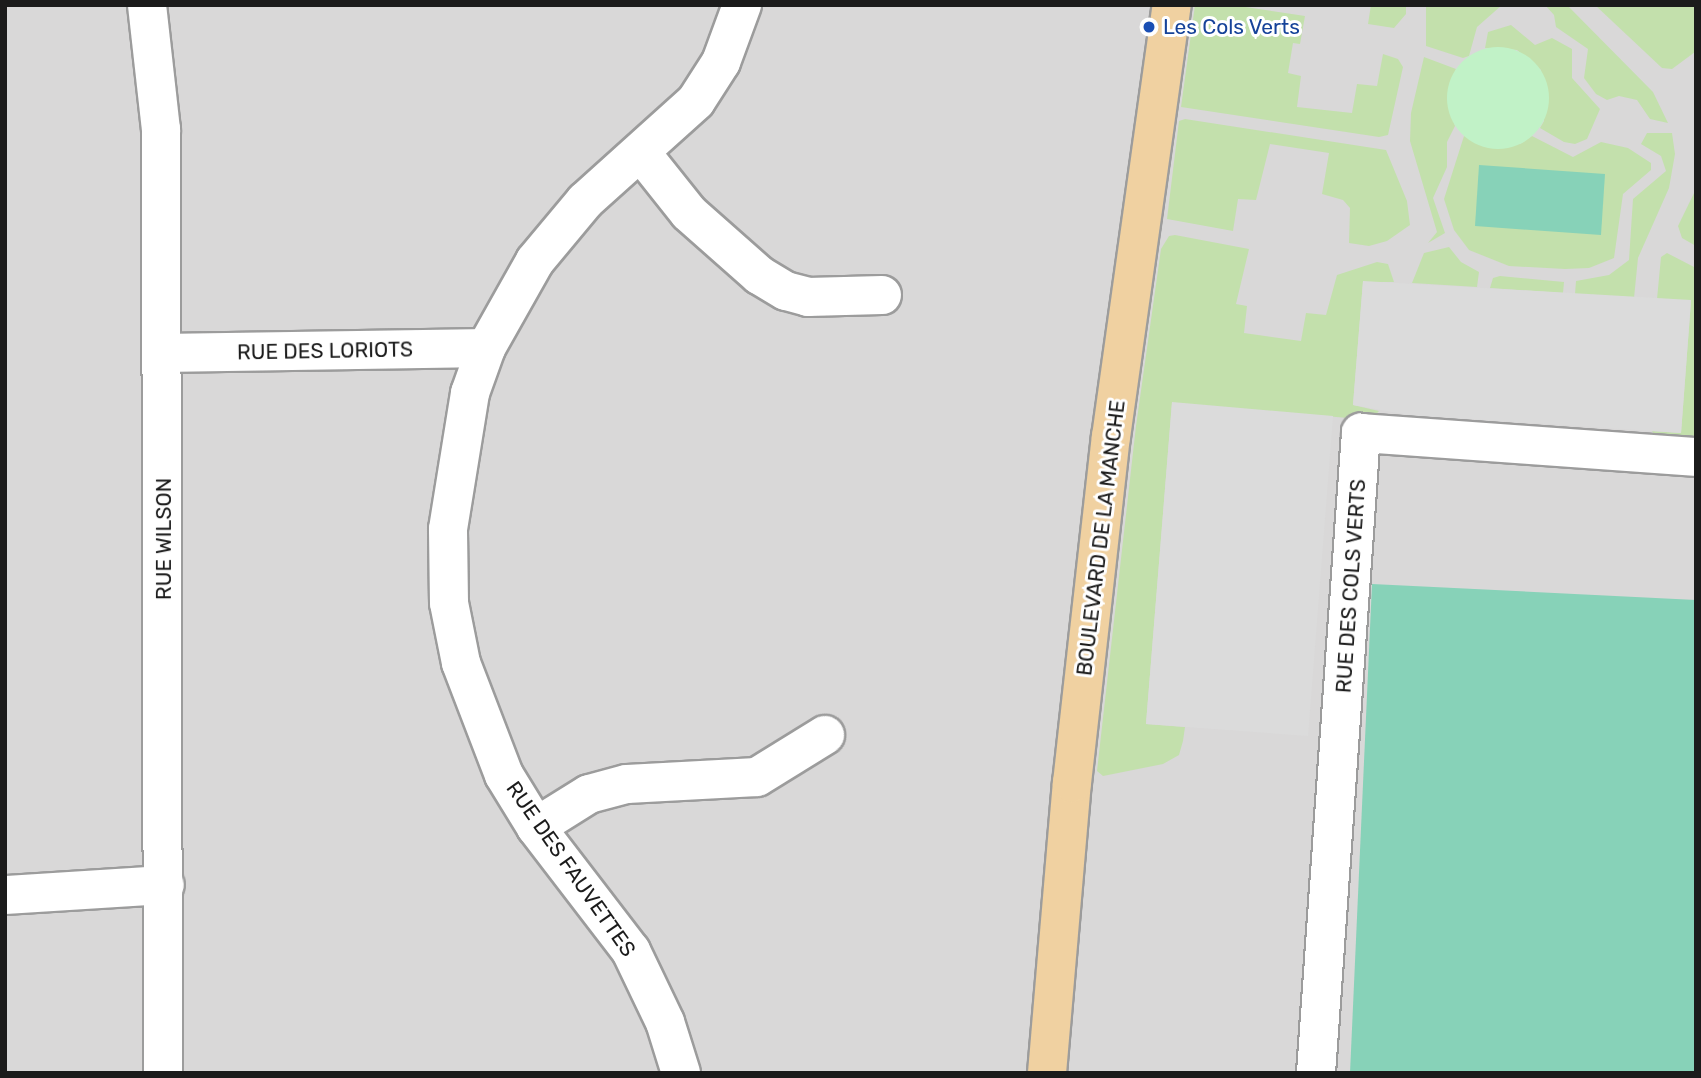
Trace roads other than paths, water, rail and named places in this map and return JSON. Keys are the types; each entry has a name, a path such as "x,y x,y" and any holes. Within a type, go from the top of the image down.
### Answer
{"main road":[{"name":"BOULEVARD DE LA MANCHE","path":"1046,1073 1072,783 1111,437 1172,5"}],"street":[{"name":"RUE WILSON","path":"146,5 161,129 164,353 163,1073"},
{"name":"RUE DES FAUVETTES","path":"681,1073 665,1022 631,951 536,827 505,775 478,714 449,603 448,529 470,393 486,348 535,261 585,201 642,154 696,101 721,62 742,5"},
{"path":"642,154 689,213 759,275 786,291 808,297 882,295"},
{"name":"RUE DES LORIOTS","path":"164,353 486,348"},
{"name":"RUE DES COLS VERTS","path":"1316,1073 1361,433 1696,457"},
{"path":"536,827 589,794 627,784 757,778 825,735"},
{"path":"5,895 165,885"}],"place":[{"name":"Les Cols Verts","path":"1149,27"}]}
